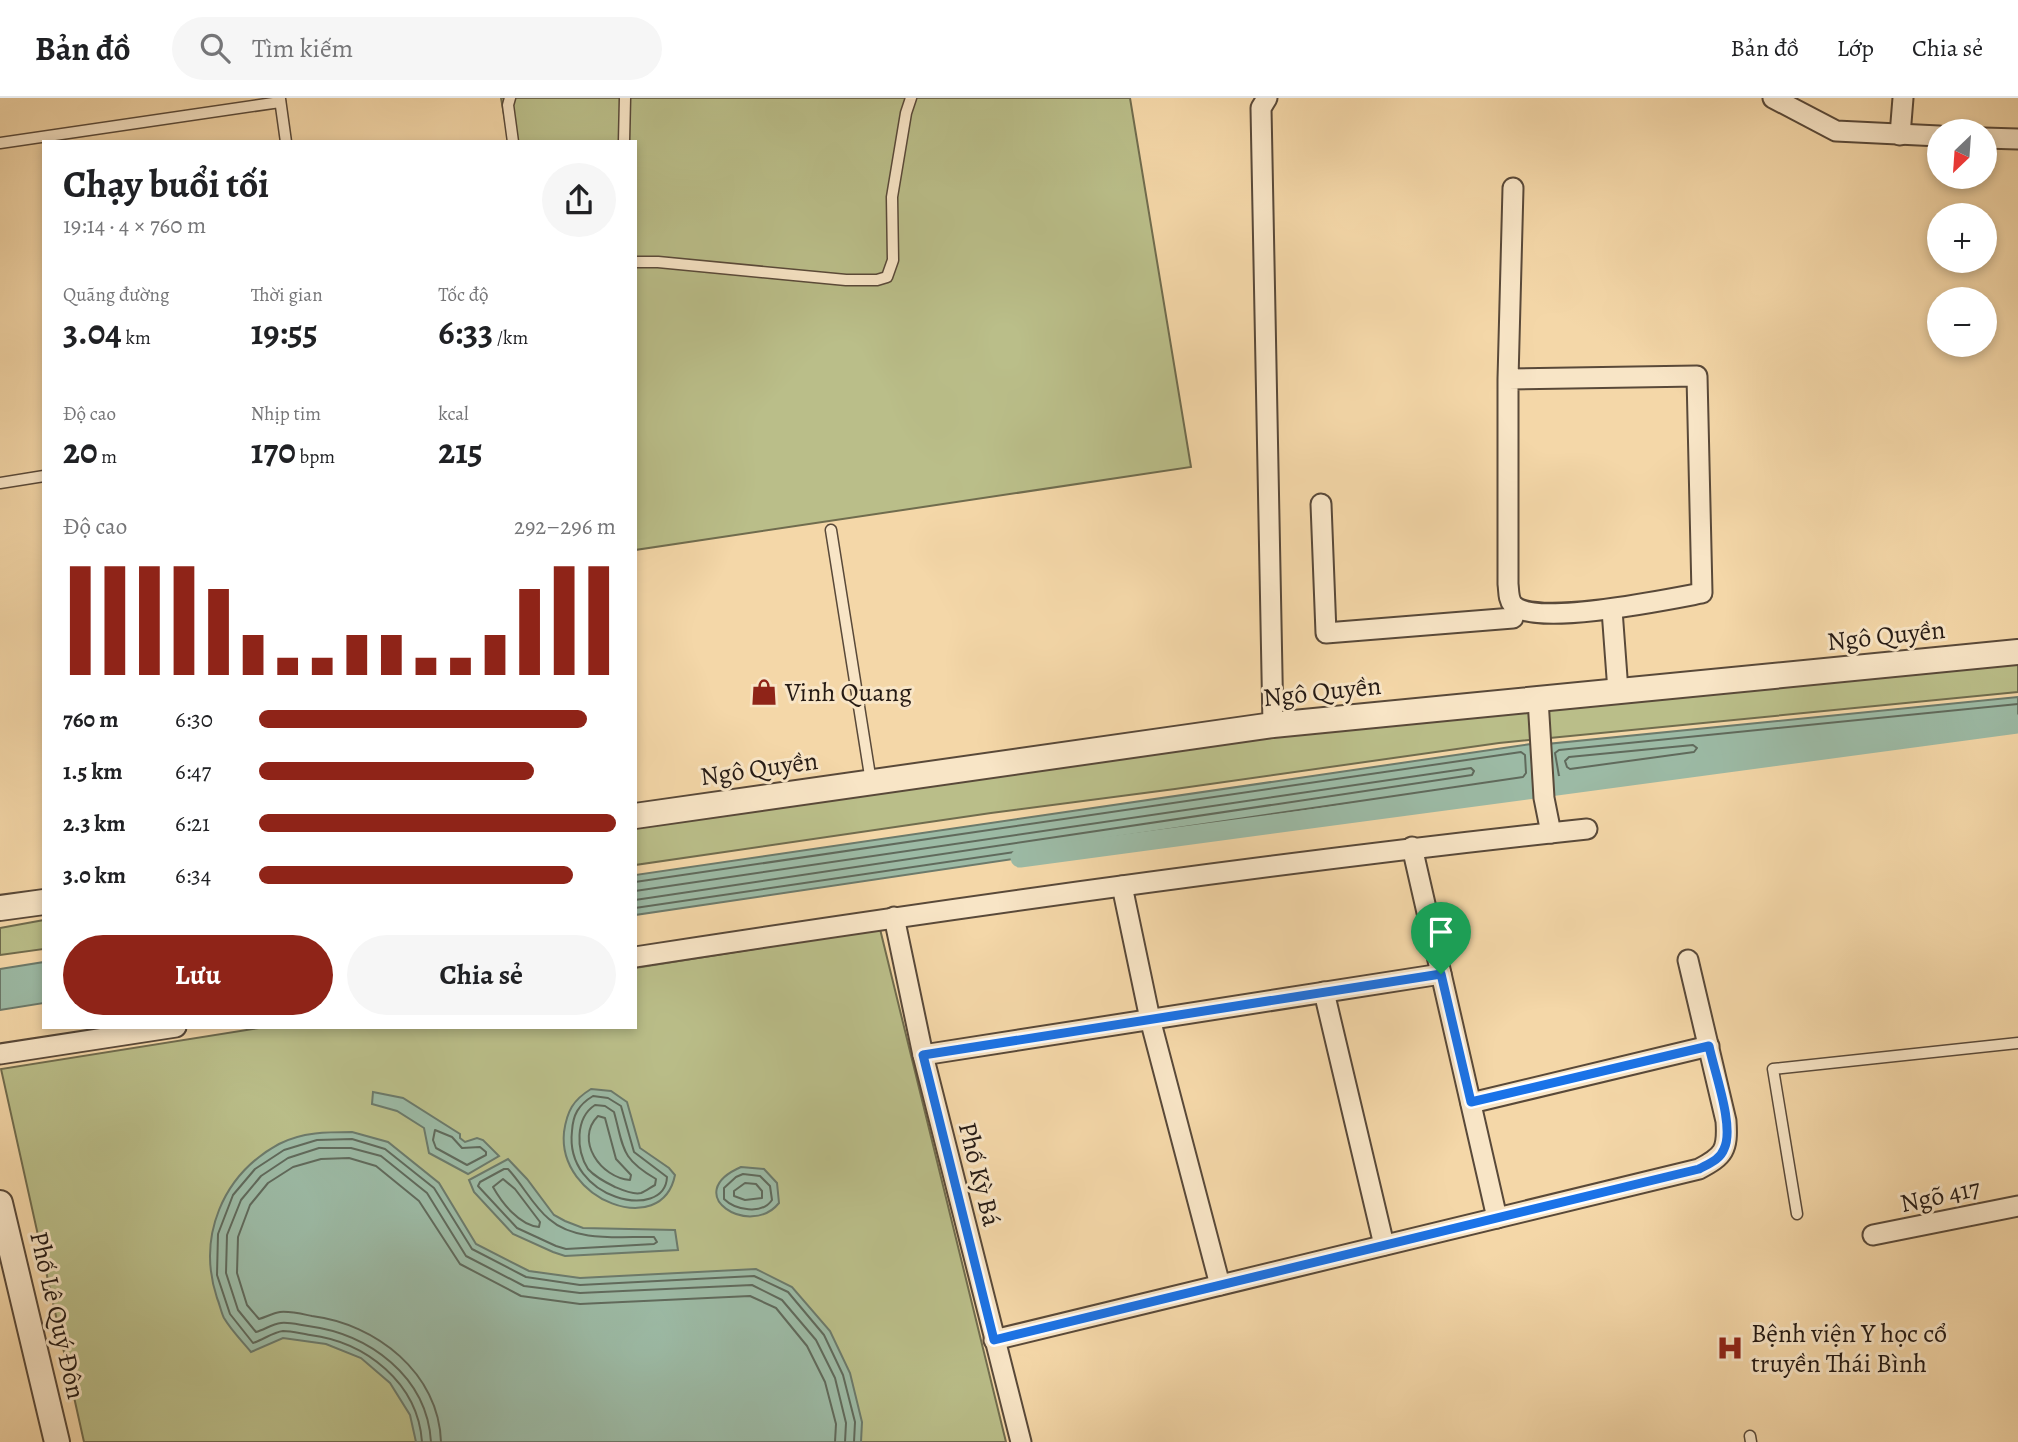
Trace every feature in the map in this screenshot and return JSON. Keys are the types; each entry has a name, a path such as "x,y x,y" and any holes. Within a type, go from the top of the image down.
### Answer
{"street":[{"path":"1266,98 1261,108 1273,725"},
{"path":"1773,98 1836,131 1927,136"},
{"path":"1900,135 1903,98"},
{"path":"1997,138 2018,139"},
{"path":"1508,379 1697,376 1702,593 1612,610 1532,613 1515,607 1509,598 1508,379 1513,188"},
{"path":"1321,504 1326,633 1513,618 1515,607"},
{"path":"1612,610 1618,691"},
{"name":"Ngô Quyền","path":"637,816 1273,725 2018,652"},
{"path":"1538,699 1544,799 1551,832"},
{"path":"637,957 894,917 1122,886 1412,848 1587,829"},
{"path":"1412,848 1497,1218"},
{"path":"1122,886 1150,1019 1220,1285"},
{"path":"0,908 42,902"},
{"name":"Phố Kỳ Bá","path":"894,917 923,1055 1021,1442"},
{"path":"994,1340 1699,1169 1713,1162 1723,1152 1727,1141 1726,1121 1688,960"},
{"path":"923,1055 1441,974"},
{"path":"1324,992 1384,1245"},
{"path":"0,1054 163,1029"},
{"path":"1471,1102 1709,1046"},
{"name":"Phố Lê Quý Đôn","path":"0,1203 57,1442"},
{"name":"Ngõ 417","path":"1873,1235 2018,1206"}],"lane":[{"path":"510,98 508,105 513,140"},
{"path":"624,140 625,98"},
{"path":"637,262 846,280 877,280 887,277 893,260 892,197 911,98"},
{"path":"0,143 280,100 286,140"},
{"path":"0,483 42,476"},
{"path":"831,530 871,782"},
{"path":"1797,1214 1773,1069 2018,1043"}],"green space":[{"path":"501,98 1130,98 1191,467 637,550 637,140 509,140"},
{"path":"2018,663 2018,692 1499,743 637,865 637,825 1406,719"},
{"path":"42,920 42,949 0,955 0,928"},
{"path":"880,929 1006,1442 84,1442 1,1069 252,1029 637,1029 637,968"}],"water":[{"path":"2018,697 2018,724 1553,787 1547,744"},
{"path":"1531,744 1533,782 637,915 637,875"},
{"path":"42,962 42,1003 0,1010 0,969"},
{"path":"591,1089 611,1091 627,1102 640,1148 675,1175 666,1195 651,1205 632,1208 612,1203 593,1193 577,1177 566,1156 564,1132 567,1118 580,1097"},
{"path":"373,1092 403,1098 460,1134 460,1138 465,1142 477,1138 483,1140 499,1156 468,1174 429,1153 424,1128 397,1111 372,1104"},
{"path":"352,1132 388,1142 439,1183 476,1244 529,1271 580,1278 756,1269 792,1287 830,1331 850,1373 862,1422 861,1442 416,1442 410,1415 390,1383 361,1358 326,1344 283,1338 251,1352 224,1318 217,1298 210,1253 219,1210 242,1173 259,1157 279,1144 306,1135"},
{"path":"508,1159 554,1215 565,1221 583,1228 675,1230 678,1250 565,1256 513,1234 474,1192 469,1180"},
{"path":"741,1167 764,1169 777,1183 779,1203 766,1213 738,1215 726,1209 718,1200 717,1189 724,1178"}],"waterway":[{"path":"1020,858 2018,724"}],"place":[{"name":"Vinh Quang","path":"764,692"},
{"name":"Bệnh viện Y học cổ truyền Thái Bình","path":"1730,1348"}],"route":[{"path":"1441,974 1471,1102 1709,1046 1726,1121 1727,1141 1723,1152 1713,1162 1699,1169 994,1340 923,1055 1441,974"}]}
